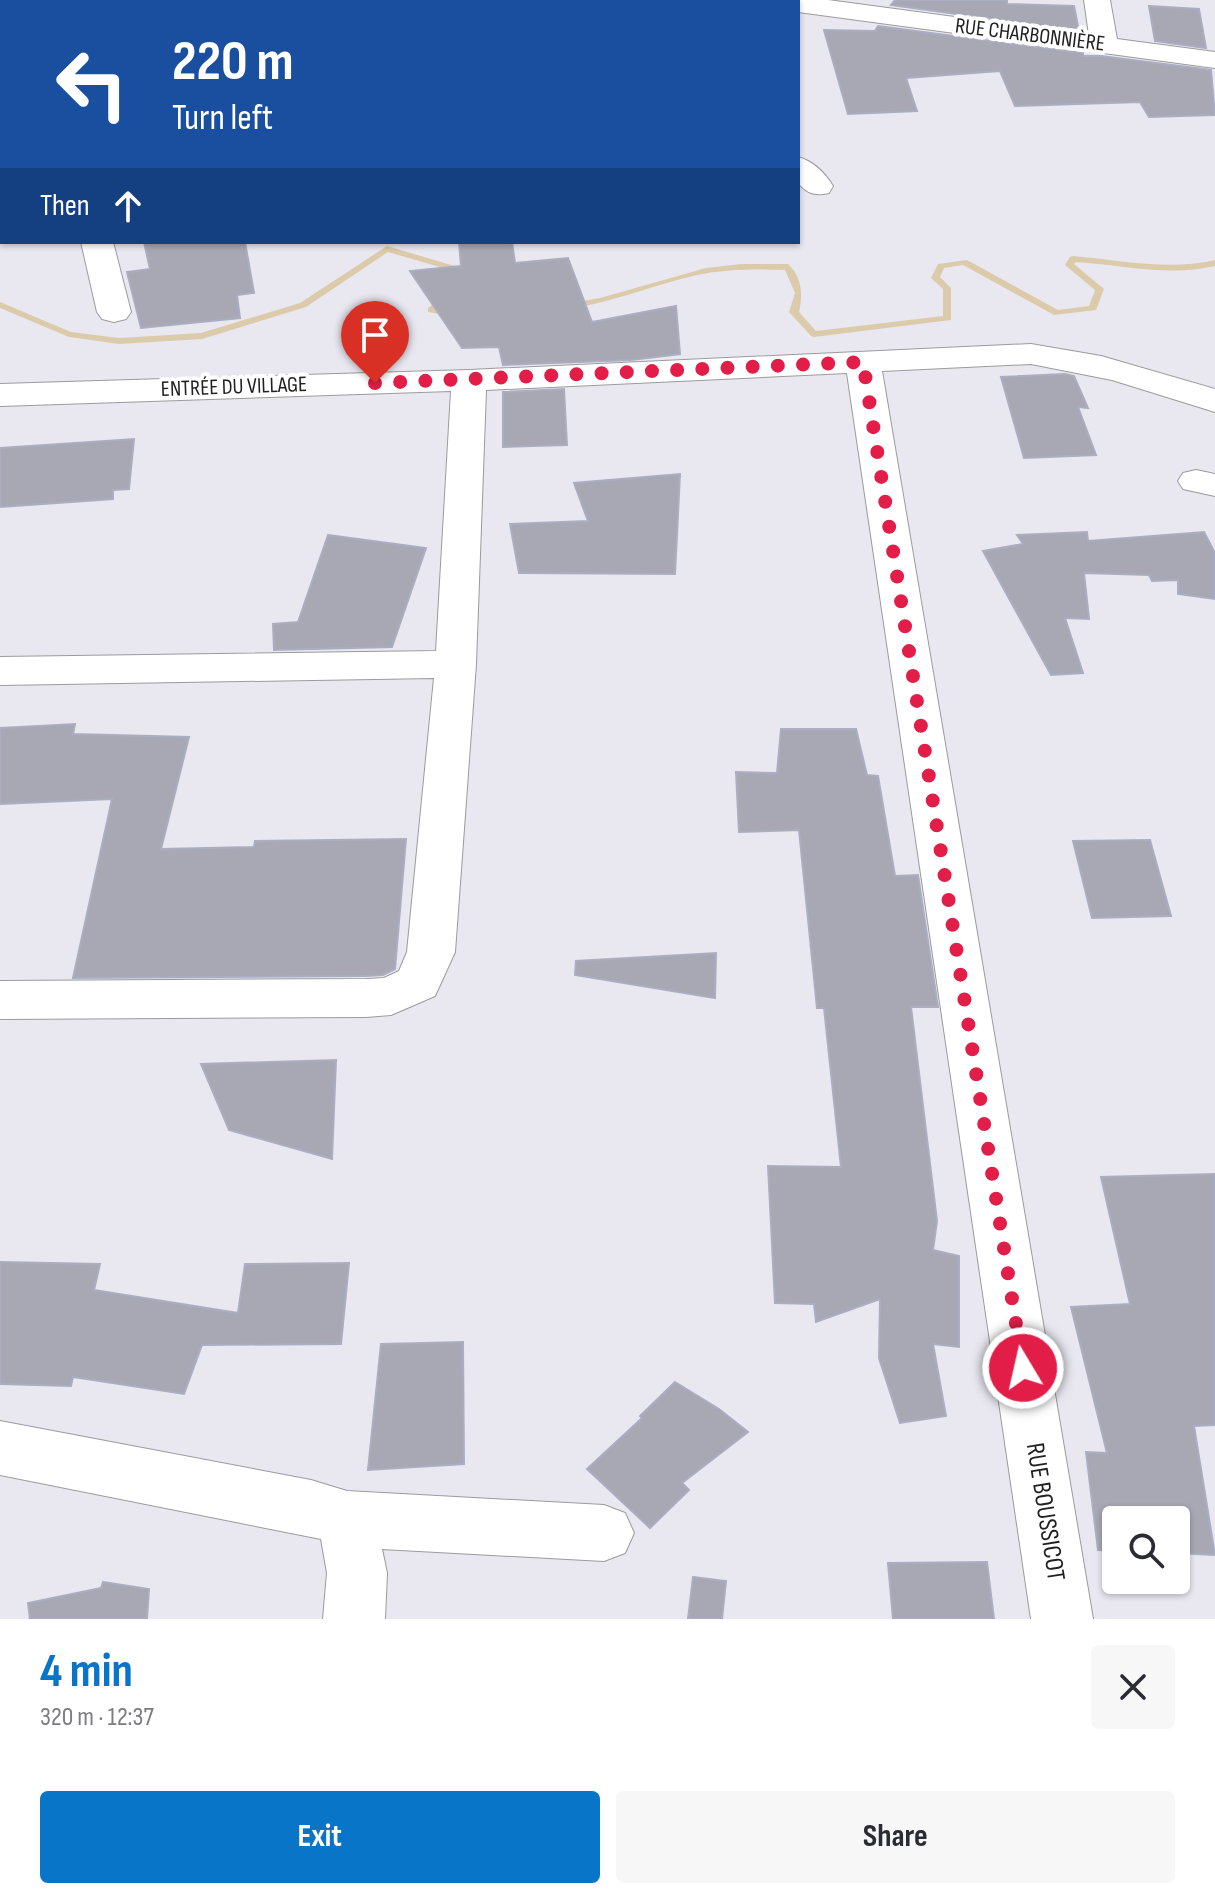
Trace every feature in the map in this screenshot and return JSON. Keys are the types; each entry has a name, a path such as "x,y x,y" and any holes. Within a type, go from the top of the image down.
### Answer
{"street":[{"path":"1097,0 1104,45"},
{"name":"RUE CHARBONNIÈRE","path":"800,4 850,6 1215,60"},
{"path":"97,244 114,312"},
{"name":"ENTRÉE DU VILLAGE","path":"0,395 469,380 1031,354 1074,359 1138,374 1215,401"},
{"name":"RUE BOUSSICOT","path":"863,362 1062,1619"},
{"path":"0,1000 366,998 391,996 418,983 431,952 456,664 469,380"},
{"path":"0,671 456,664"},
{"path":"0,1448 311,1508 347,1519 604,1533"},
{"path":"347,1519 357,1573 354,1619"}],"building":[{"path":"895,0 1007,0 1007,4 1074,6 1079,31 891,5"},
{"path":"1149,6 1199,9 1206,48 1155,41"},
{"path":"878,26 1083,53 1083,56 1211,70 1215,115 1149,117 1140,102 1015,106 1000,71 906,78 917,111 848,114 824,30 875,31"},
{"path":"144,244 245,244 254,293 237,295 240,318 141,328 127,272 150,269"},
{"path":"459,244 512,244 515,263 568,258 592,322 676,306 680,354 631,360 503,365 499,347 462,348 410,271 461,266"},
{"path":"1074,376 1088,408 1078,407 1096,455 1024,458 1001,377"},
{"path":"564,389 567,445 503,447 503,392"},
{"path":"134,439 129,489 113,490 113,499 0,507 0,448"},
{"path":"680,474 675,574 519,573 510,524 588,521 574,483"},
{"path":"1087,532 1088,541 1204,532 1215,553 1215,599 1178,594 1178,580 1152,581 1149,575 1084,573 1089,619 1065,618 1083,673 1051,675 983,551 1023,544 1017,535"},
{"path":"328,535 426,548 392,647 274,650 273,624 298,622"},
{"path":"75,724 73,734 189,737 161,849 254,847 255,841 406,839 395,969 383,975 366,976 73,978 112,799 0,804 0,728"},
{"path":"781,729 856,729 867,775 878,776 895,876 918,875 938,1007 911,1007 937,1221 933,1250 959,1256 959,1347 933,1344 946,1416 900,1423 879,1358 880,1299 816,1322 814,1304 775,1303 768,1166 841,1167 824,1008 817,1008 799,830 739,832 736,772 777,773"},
{"path":"1150,840 1171,916 1092,918 1073,841"},
{"path":"716,953 715,998 575,975 576,961"},
{"path":"336,1060 332,1159 229,1130 201,1064"},
{"path":"1215,1174 1215,1425 1194,1426 1215,1555 1190,1554 1190,1506 1102,1506 1102,1550 1098,1550 1086,1452 1107,1453 1071,1307 1130,1304 1101,1177"},
{"path":"0,1262 100,1264 94,1290 238,1313 245,1264 349,1263 341,1344 202,1345 184,1394 73,1377 71,1386 0,1384"},
{"path":"463,1342 464,1464 368,1470 381,1344"},
{"path":"675,1382 719,1409 748,1432 682,1483 689,1490 650,1528 587,1469 642,1418 640,1416"},
{"path":"987,1562 994,1619 893,1619 888,1563"},
{"path":"693,1577 726,1581 722,1619 688,1619"},
{"path":"103,1582 149,1589 147,1619 30,1619 28,1603 101,1588"}],"waterway":[{"path":"0,305 69,334 119,341 202,336 303,305 387,249 455,269 453,277"},
{"path":"569,306 706,271 788,267 799,293 794,312 814,334 948,318 947,288 935,278 941,266 964,262 1057,313 1093,308 1100,289 1069,265 1073,259 1164,268 1199,267 1215,263"},
{"path":"447,297 431,310 451,315"}],"route":[{"path":"375,383 863,362 1023,1368"}]}
